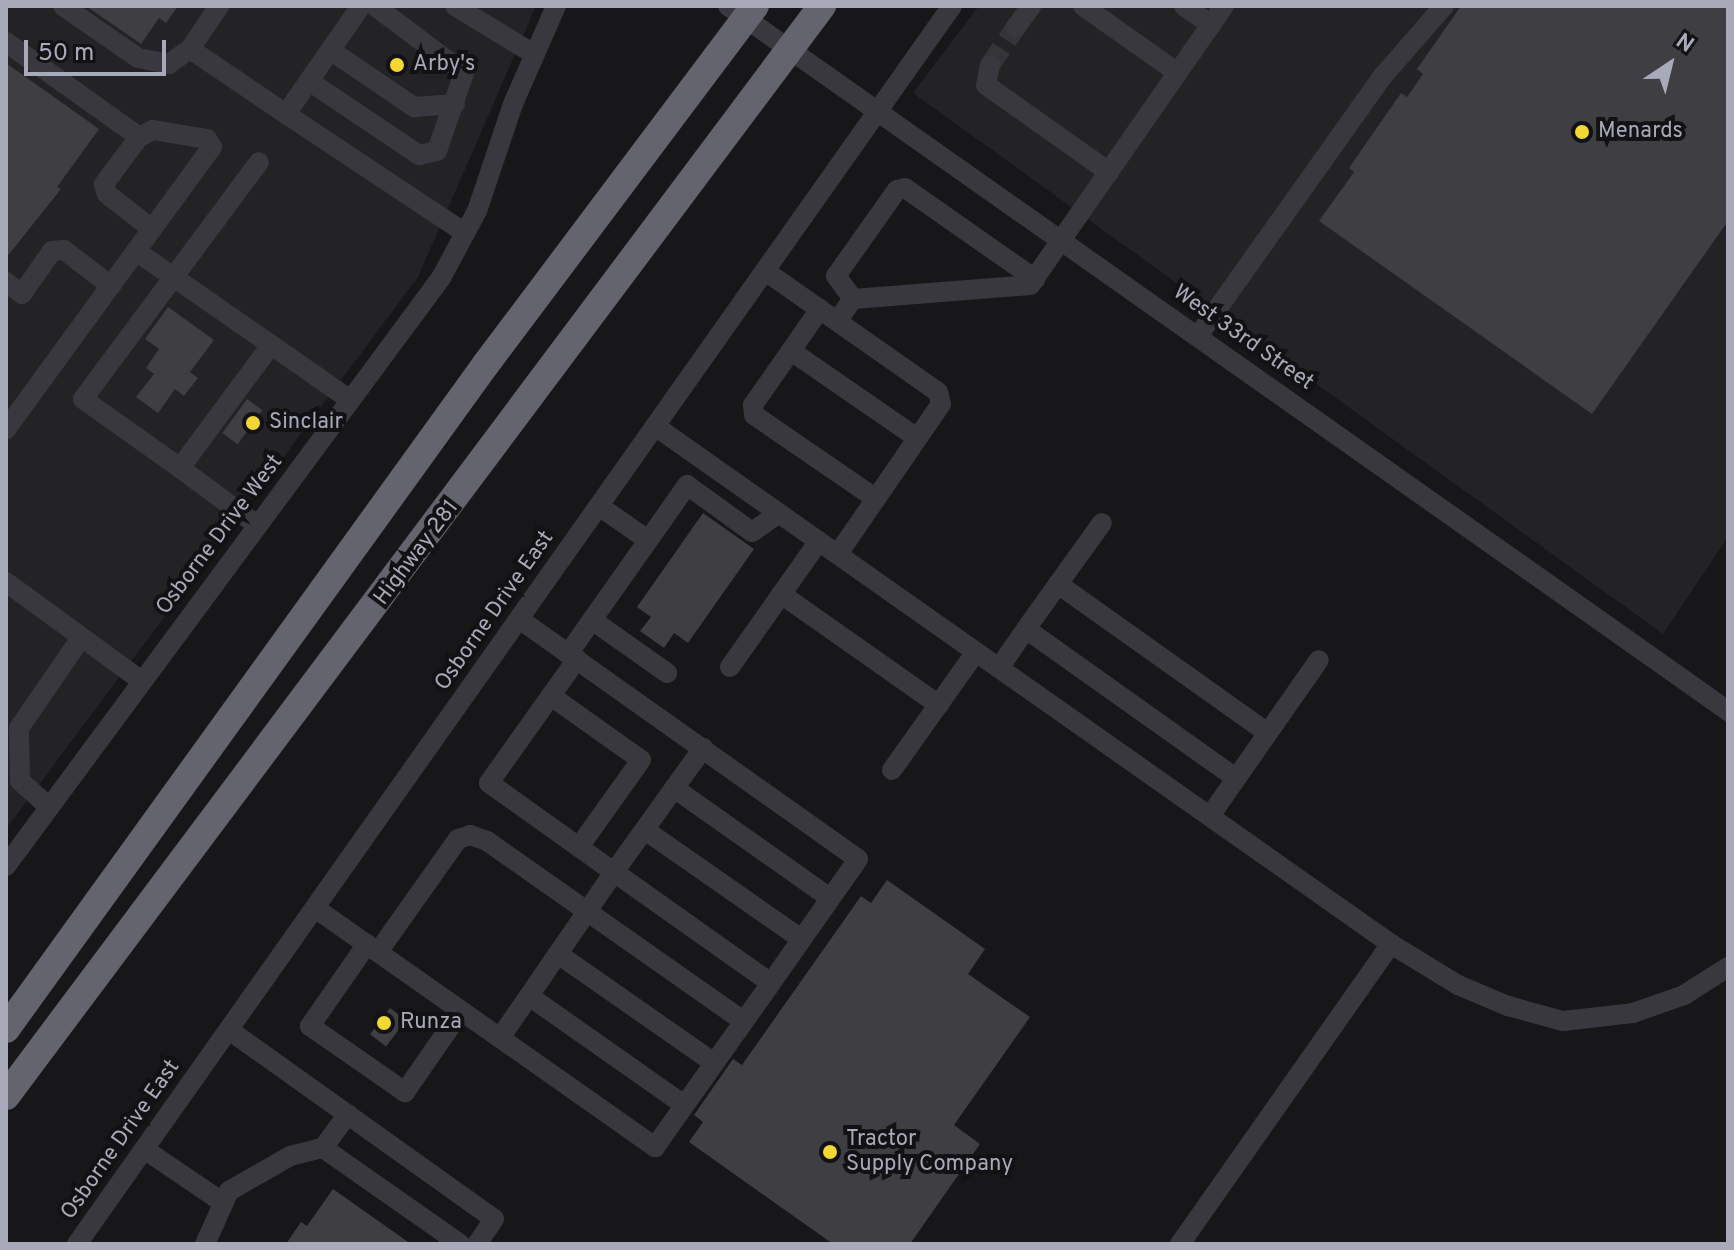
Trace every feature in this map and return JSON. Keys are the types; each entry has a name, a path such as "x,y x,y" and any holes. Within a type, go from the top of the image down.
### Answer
{"highway":[{"name":"Highway 281","path":"6,1096 822,6"},
{"path":"6,1029 743,10"}],"street":[{"path":"63,6 155,64 169,64 190,49 219,6"},
{"path":"286,114 361,6"},
{"path":"309,81 419,155 437,151 444,142 465,83 459,65 375,6"},
{"path":"455,6 534,54"},
{"name":"Osborne Drive West","path":"6,866 441,278 465,233 534,54 556,6"},
{"name":"Osborne Drive East","path":"77,1244 952,6"},
{"path":"1016,27 1031,6"},
{"path":"1083,6 1178,73"},
{"path":"1184,6 1211,25"},
{"path":"876,499 754,415 753,405 791,351 828,315 853,299 1030,285 1224,6"},
{"path":"1198,336 1382,77 1412,49 1444,6"},
{"name":"West 33rd Street","path":"743,10 878,110 1728,711"},
{"path":"6,42 139,137"},
{"path":"190,49 465,233"},
{"path":"330,50 414,107 455,104"},
{"path":"990,65 986,85 1109,172"},
{"path":"6,429 212,147 207,139 153,130 139,137 104,184 107,194 152,229"},
{"path":"257,525 83,399 259,162"},
{"path":"853,299 836,276 897,190 905,188 1035,279"},
{"path":"6,282 22,294 52,251 64,250 111,286"},
{"path":"136,251 350,400"},
{"path":"765,271 938,392 941,404 838,554"},
{"path":"180,468 271,345"},
{"path":"791,351 917,438"},
{"path":"655,426 1391,944 1458,985 1508,1006 1563,1021 1633,1013 1684,995 1728,967"},
{"path":"771,983 489,783 551,696 592,620 687,485 752,532 779,513"},
{"path":"599,506 648,540"},
{"path":"999,668 1102,523"},
{"path":"730,667 819,541"},
{"path":"6,582 142,681"},
{"path":"1058,584 1268,733"},
{"path":"781,594 939,705"},
{"path":"315,908 655,1147 771,983 858,859 519,619"},
{"path":"592,620 667,673"},
{"path":"1026,629 1236,778"},
{"path":"49,807 20,781 19,728 81,638"},
{"path":"892,770 976,652"},
{"path":"1210,816 1319,660"},
{"path":"551,696 641,760 579,847"},
{"path":"500,1038 703,748"},
{"path":"674,788 830,898"},
{"path":"645,830 801,939"},
{"path":"461,1011 405,1092 310,1026 458,839 470,835 487,841 743,1021"},
{"path":"1180,1244 1391,944"},
{"path":"558,954 714,1063"},
{"path":"529,996 684,1105"},
{"path":"229,1030 494,1219 477,1244"},
{"path":"205,1244 222,1202 245,1178 290,1156 323,1148 348,1114"},
{"path":"323,1148 460,1244"},
{"path":"144,1149 222,1202"}],"shaded area":[{"path":"6,6 536,6 418,277 6,829"},
{"path":"979,6 1728,6 1728,537 1663,634 913,93"}],"building":[{"path":"86,6 178,6 166,23 159,18 141,44"},
{"path":"1461,6 1728,6 1728,221 1592,414 1319,221 1354,172 1349,168 1401,93 1407,97 1423,74 1417,69"},
{"path":"6,63 99,129 57,187 61,189 6,258"},
{"path":"168,307 214,340 190,372 198,378 184,396 175,389 158,413 136,397 154,374 146,368 159,349 145,339"},
{"path":"247,399 262,410 238,444 222,433"},
{"path":"703,513 754,549 688,643 674,633 664,648 640,631 651,617 637,607"},
{"path":"887,880 985,949 968,974 1030,1017 954,1125 980,1144 910,1244 833,1244 689,1142 703,1122 694,1115 733,1059 742,1065 861,896 871,903"},
{"path":"390,1008 406,1020 386,1046 370,1034"},
{"path":"333,1189 411,1244 286,1244 301,1222 307,1226"}],"tunnel":[{"path":"990,65 1016,27"}],"place":[{"name":"Arby's","path":"397,65"},
{"name":"Menards","path":"1582,132"},
{"name":"Sinclair","path":"253,423"},
{"name":"Runza","path":"384,1023"},
{"name":"Tractor Supply Company","path":"830,1152"}]}
